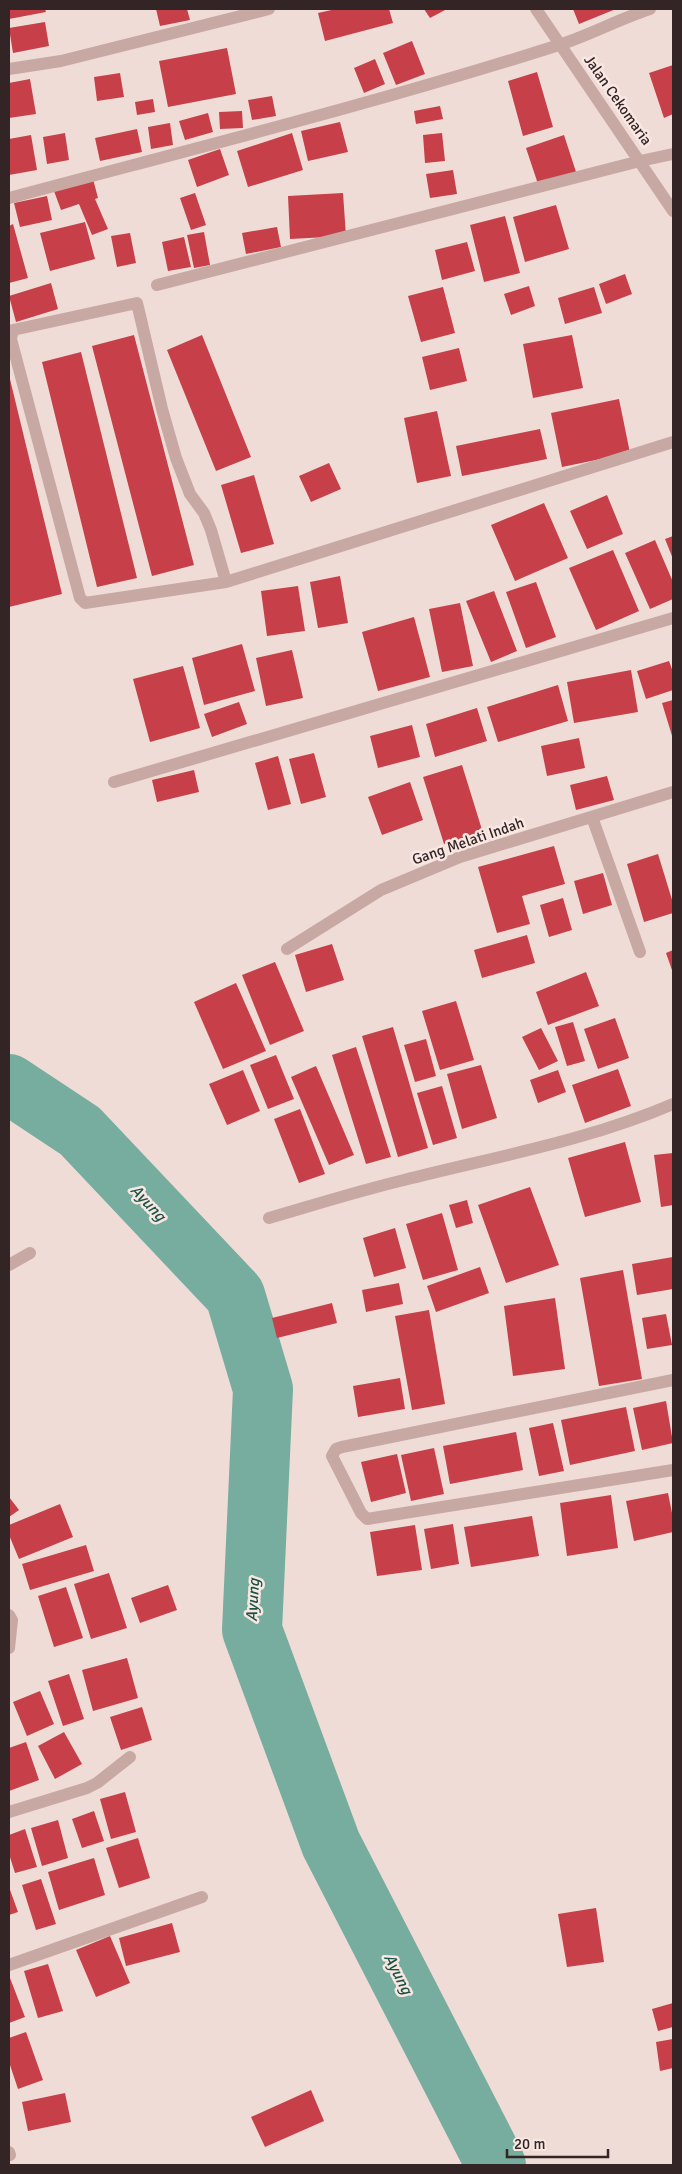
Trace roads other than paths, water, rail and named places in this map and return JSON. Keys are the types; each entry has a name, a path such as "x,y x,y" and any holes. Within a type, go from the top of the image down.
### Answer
{"street":[{"path":"9,69 61,61 269,9"},
{"name":"Jalan Cekomaria","path":"536,9 673,211"},
{"path":"9,198 355,104 561,44 623,18 650,9"},
{"path":"156,286 673,154"},
{"path":"226,582 211,530 204,513 190,494 176,458 162,409 137,303 13,330 11,339 80,598 83,602 226,582 673,442"},
{"path":"114,782 673,618"},
{"name":"Gang Melati Indah","path":"287,949 381,890 460,857 673,792"},
{"path":"592,817 640,952"},
{"path":"269,1218 403,1180 545,1147 634,1121 673,1104"},
{"path":"9,1265 30,1253"},
{"path":"673,1380 342,1447 336,1449 332,1456 361,1513 367,1519 673,1470"},
{"path":"9,1615 12,1620 12,1629 9,1648"},
{"path":"9,1812 87,1788 97,1783 130,1756"},
{"path":"9,1965 202,1896"}],"waterway":[{"name":"Ayung","path":"9,1084 80,1131 235,1295 263,1389 252,1630 331,1844 496,2165"}]}
